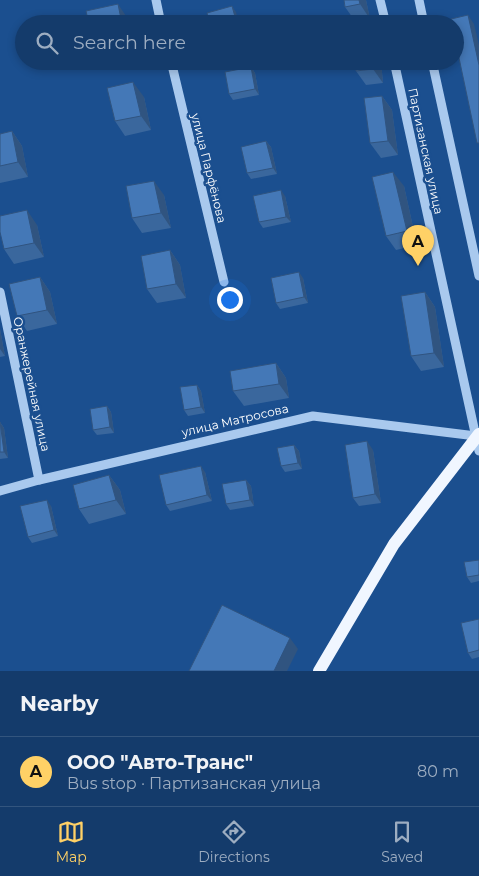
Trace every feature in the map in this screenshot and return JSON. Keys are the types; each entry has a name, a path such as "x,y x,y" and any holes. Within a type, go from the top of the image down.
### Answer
{"main road":[{"path":"319,671 394,544 477,435"}],"street":[{"path":"156,0 160,15"},
{"path":"380,0 384,15"},
{"path":"419,0 422,15"},
{"name":"улица Парфёнова","path":"172,70 224,282"},
{"name":"Партизанская улица","path":"396,70 479,450"},
{"path":"434,70 479,276"},
{"name":"Оранжерейная улица","path":"0,292 39,480"},
{"name":"улица Матросова","path":"0,491 39,480 313,416 477,435"}],"building":[{"path":"344,0 359,0 360,4 345,7"},
{"path":"118,4 120,15 87,15 86,11"},
{"path":"232,6 234,15 208,15 207,13"},
{"path":"468,15 479,65 479,143 477,143 462,70 464,70 464,16"},
{"path":"252,70 255,89 229,94 225,72"},
{"path":"133,82 141,116 115,121 107,88"},
{"path":"382,96 388,141 370,143 364,98"},
{"path":"12,131 18,162 0,166 0,134"},
{"path":"266,141 273,168 247,173 241,147"},
{"path":"393,172 407,231 386,236 372,177"},
{"path":"154,181 161,213 132,218 126,186"},
{"path":"281,190 286,217 259,222 253,196"},
{"path":"27,210 34,243 4,249 0,232 0,216"},
{"path":"170,250 176,284 147,289 141,256"},
{"path":"299,272 304,297 276,303 271,278"},
{"path":"40,277 47,310 17,316 9,284"},
{"path":"425,292 434,353 411,356 401,296"},
{"path":"276,363 279,384 233,391 230,371"},
{"path":"197,385 201,407 184,410 180,387"},
{"path":"107,406 110,427 93,430 90,409"},
{"path":"0,422 4,452 0,452"},
{"path":"367,441 375,494 353,498 345,445"},
{"path":"294,445 298,463 281,466 277,448"},
{"path":"201,466 207,495 166,505 159,475"},
{"path":"109,475 116,500 79,509 73,485"},
{"path":"246,480 250,500 226,504 222,484"},
{"path":"47,500 54,530 28,537 20,506"},
{"path":"479,560 479,575 467,577 464,562"},
{"path":"222,605 290,638 274,671 189,671"},
{"path":"479,619 479,650 468,653 461,623"}],"place":[{"name":"ООО \"Авто-Транс\"","path":"418,266"}]}
